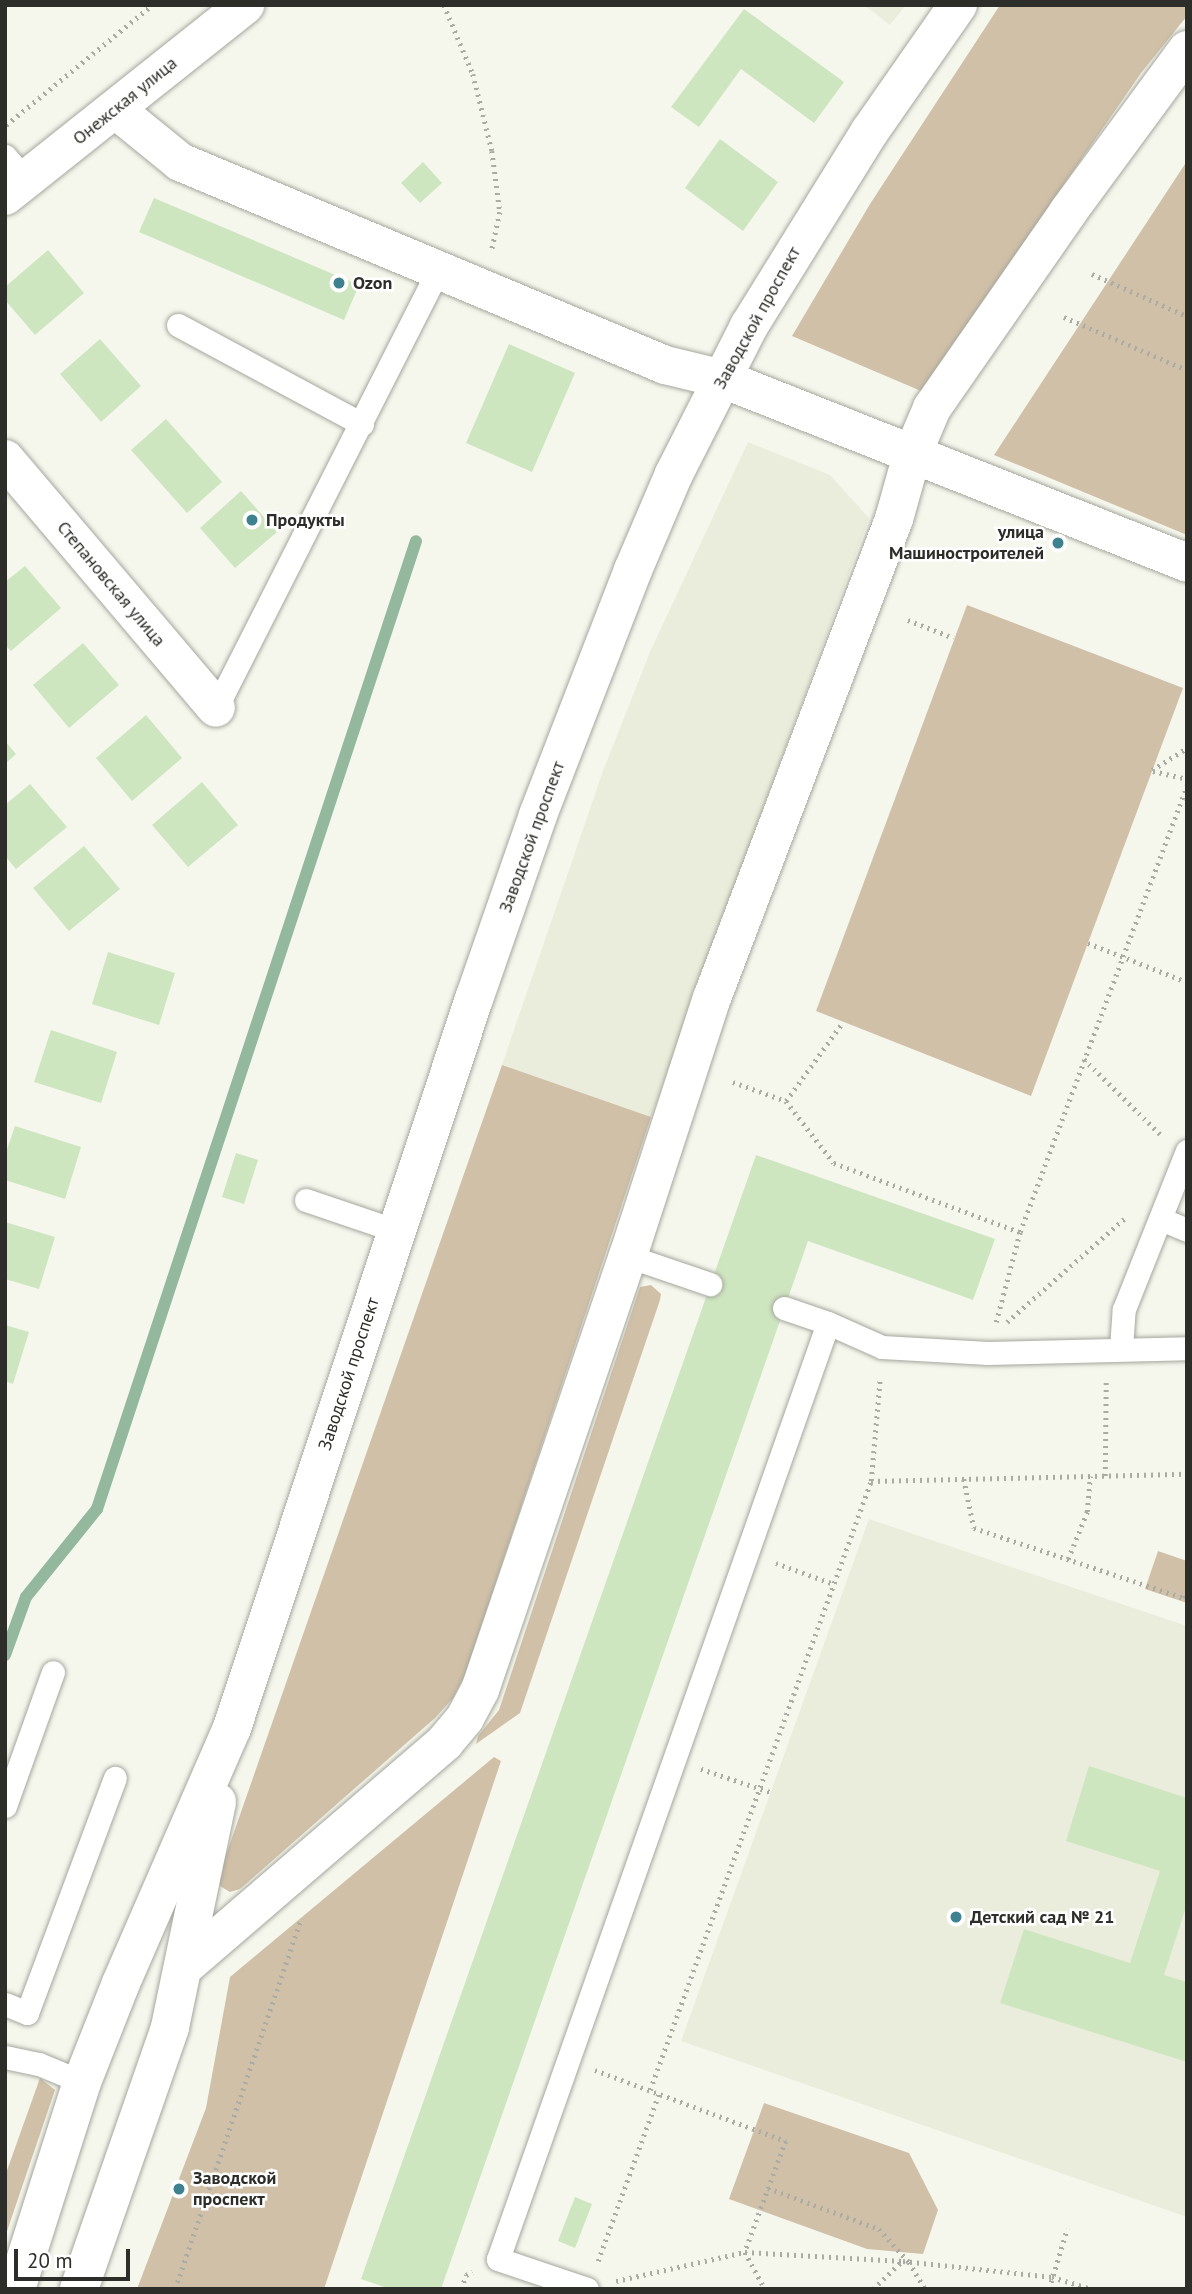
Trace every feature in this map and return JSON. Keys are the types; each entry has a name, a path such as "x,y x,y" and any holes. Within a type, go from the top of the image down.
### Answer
{"street":[{"name":"Онежская улица","path":"12,177 115,109 245,5"},
{"name":"Заводской проспект","path":"16,2289 82,2082 121,1983 232,1728 525,855 599,652 674,474 749,326 870,131 958,5"},
{"path":"185,1966 445,1742 465,1718 493,1658 712,998 769,840 894,519 912,455 932,408 1068,212 1187,50"},
{"path":"115,109 180,162 439,268 665,365 723,379 1187,563"},
{"name":"Степановская улица","path":"5,459 216,708"},
{"name":"Заводской проспект","path":"79,2289 170,2027 185,1966 232,1728"}],"lane":[{"path":"216,708 439,268"},
{"path":"178,325 362,424"},
{"path":"1113,1349 1124,1309 1185,1154"},
{"path":"306,1200 397,1231"},
{"path":"1161,1219 1187,1230"},
{"path":"628,1256 710,1284"},
{"path":"784,1308 828,1323 882,1347 988,1353 1187,1348"},
{"path":"587,2288 498,2259 828,1323"},
{"path":"5,1806 53,1672"},
{"path":"5,2004 27,2013 115,1778"},
{"path":"5,2057 39,2064 82,2082"}],"path":[{"path":"5,126 152,5"},
{"path":"444,5 473,75 492,151 500,212 498,224"},
{"path":"1092,274 1187,316"},
{"path":"1064,317 1187,370"},
{"path":"908,620 954,638"},
{"path":"1187,748 1152,771 1187,779"},
{"path":"1128,1216 993,1334 1020,1231 1187,785"},
{"path":"1088,943 1187,982"},
{"path":"786,1101 843,1022"},
{"path":"1084,1059 1185,1154"},
{"path":"733,1082 786,1101 834,1163 1020,1231"},
{"path":"650,2090 871,1481 882,1347"},
{"path":"1105,1476 1113,1349"},
{"path":"871,1481 1187,1474"},
{"path":"1068,1559 1087,1512 1090,1476"},
{"path":"964,1479 974,1528 1185,1599 1187,1592"},
{"path":"747,1552 834,1584"},
{"path":"674,1760 770,1792"},
{"path":"175,2289 304,1908"},
{"path":"568,2061 786,2141 745,2252 765,2289"},
{"path":"587,2288 659,2093"},
{"path":"768,2188 879,2229 925,2289"},
{"path":"1049,2289 1067,2229"},
{"path":"587,2288 745,2252 906,2261 1052,2277 1092,2289"},
{"path":"873,2289 906,2261"}],"shaded area":[{"path":"864,5 906,5 890,25"},
{"path":"1000,5 1187,5 1187,16 1141,73 921,391 792,336 870,204"},
{"path":"1187,161 1187,535 994,455"},
{"path":"748,442 830,475 869,518 651,1117 502,1065 603,771 650,652"},
{"path":"967,605 1183,688 1031,1096 816,1011"},
{"path":"502,1065 651,1117 465,1675 453,1698 435,1718 240,1889 230,1892 220,1886 219,1875"},
{"path":"651,1285 661,1294 660,1300 520,1713 476,1744 478,1736 499,1710 640,1287"},
{"name":"Детский сад № 21","path":"869,1519 1187,1626 1187,2217 681,2041"},
{"path":"1158,1551 1187,1561 1187,1603 1145,1589"},
{"path":"494,1757 501,1761 324,2289 137,2289 206,2108 230,1977"},
{"path":"40,2078 55,2090 5,2237 5,2176"},
{"path":"764,2103 909,2153 938,2210 923,2254 867,2249 729,2199"}],"building":[{"path":"744,9 844,82 814,123 741,69 699,127 671,107"},
{"path":"720,139 778,182 743,231 685,188"},
{"path":"423,162 442,183 420,203 401,183"},
{"path":"154,198 359,285 344,320 139,232"},
{"path":"48,250 84,293 35,335 5,300 5,287"},
{"path":"100,339 141,386 101,422 60,374"},
{"path":"509,344 575,373 532,472 466,443"},
{"path":"166,419 222,482 187,513 131,450"},
{"path":"241,491 277,532 235,568 200,528"},
{"path":"25,566 61,608 11,651 5,645 5,582"},
{"path":"83,643 119,685 69,728 33,685"},
{"path":"146,715 182,758 132,801 96,758"},
{"path":"5,741 16,754 5,764"},
{"path":"202,782 238,825 188,867 152,825"},
{"path":"30,784 67,827 16,869 5,856 5,805"},
{"path":"84,846 120,889 69,931 33,888"},
{"path":"108,952 175,973 159,1025 92,1004"},
{"path":"51,1030 117,1052 101,1103 34,1082"},
{"path":"15,1126 81,1147 65,1199 5,1180 5,1155"},
{"path":"236,1153 258,1160 244,1204 222,1197"},
{"path":"756,1155 995,1239 973,1300 808,1241 441,2289 390,2289 361,2279"},
{"path":"5,1222 55,1237 39,1289 5,1279"},
{"path":"5,1325 29,1332 13,1384 5,1381"},
{"path":"1089,1766 1187,1798 1187,1904 1164,1975 1187,1982 1187,2062 1000,2003 1024,1929 1130,1963 1160,1871 1066,1841"},
{"path":"575,2197 592,2204 575,2248 558,2241"}],"waterway":[{"path":"5,1655 26,1597 97,1509 416,541"}],"place":[{"name":"Ozon","path":"339,283"},
{"name":"Продукты","path":"252,520"},
{"name":"улица Машиностроителей","path":"1058,543"},
{"name":"Детский сад № 21","path":"956,1917"},
{"name":"Заводской проспект","path":"179,2189"}]}
